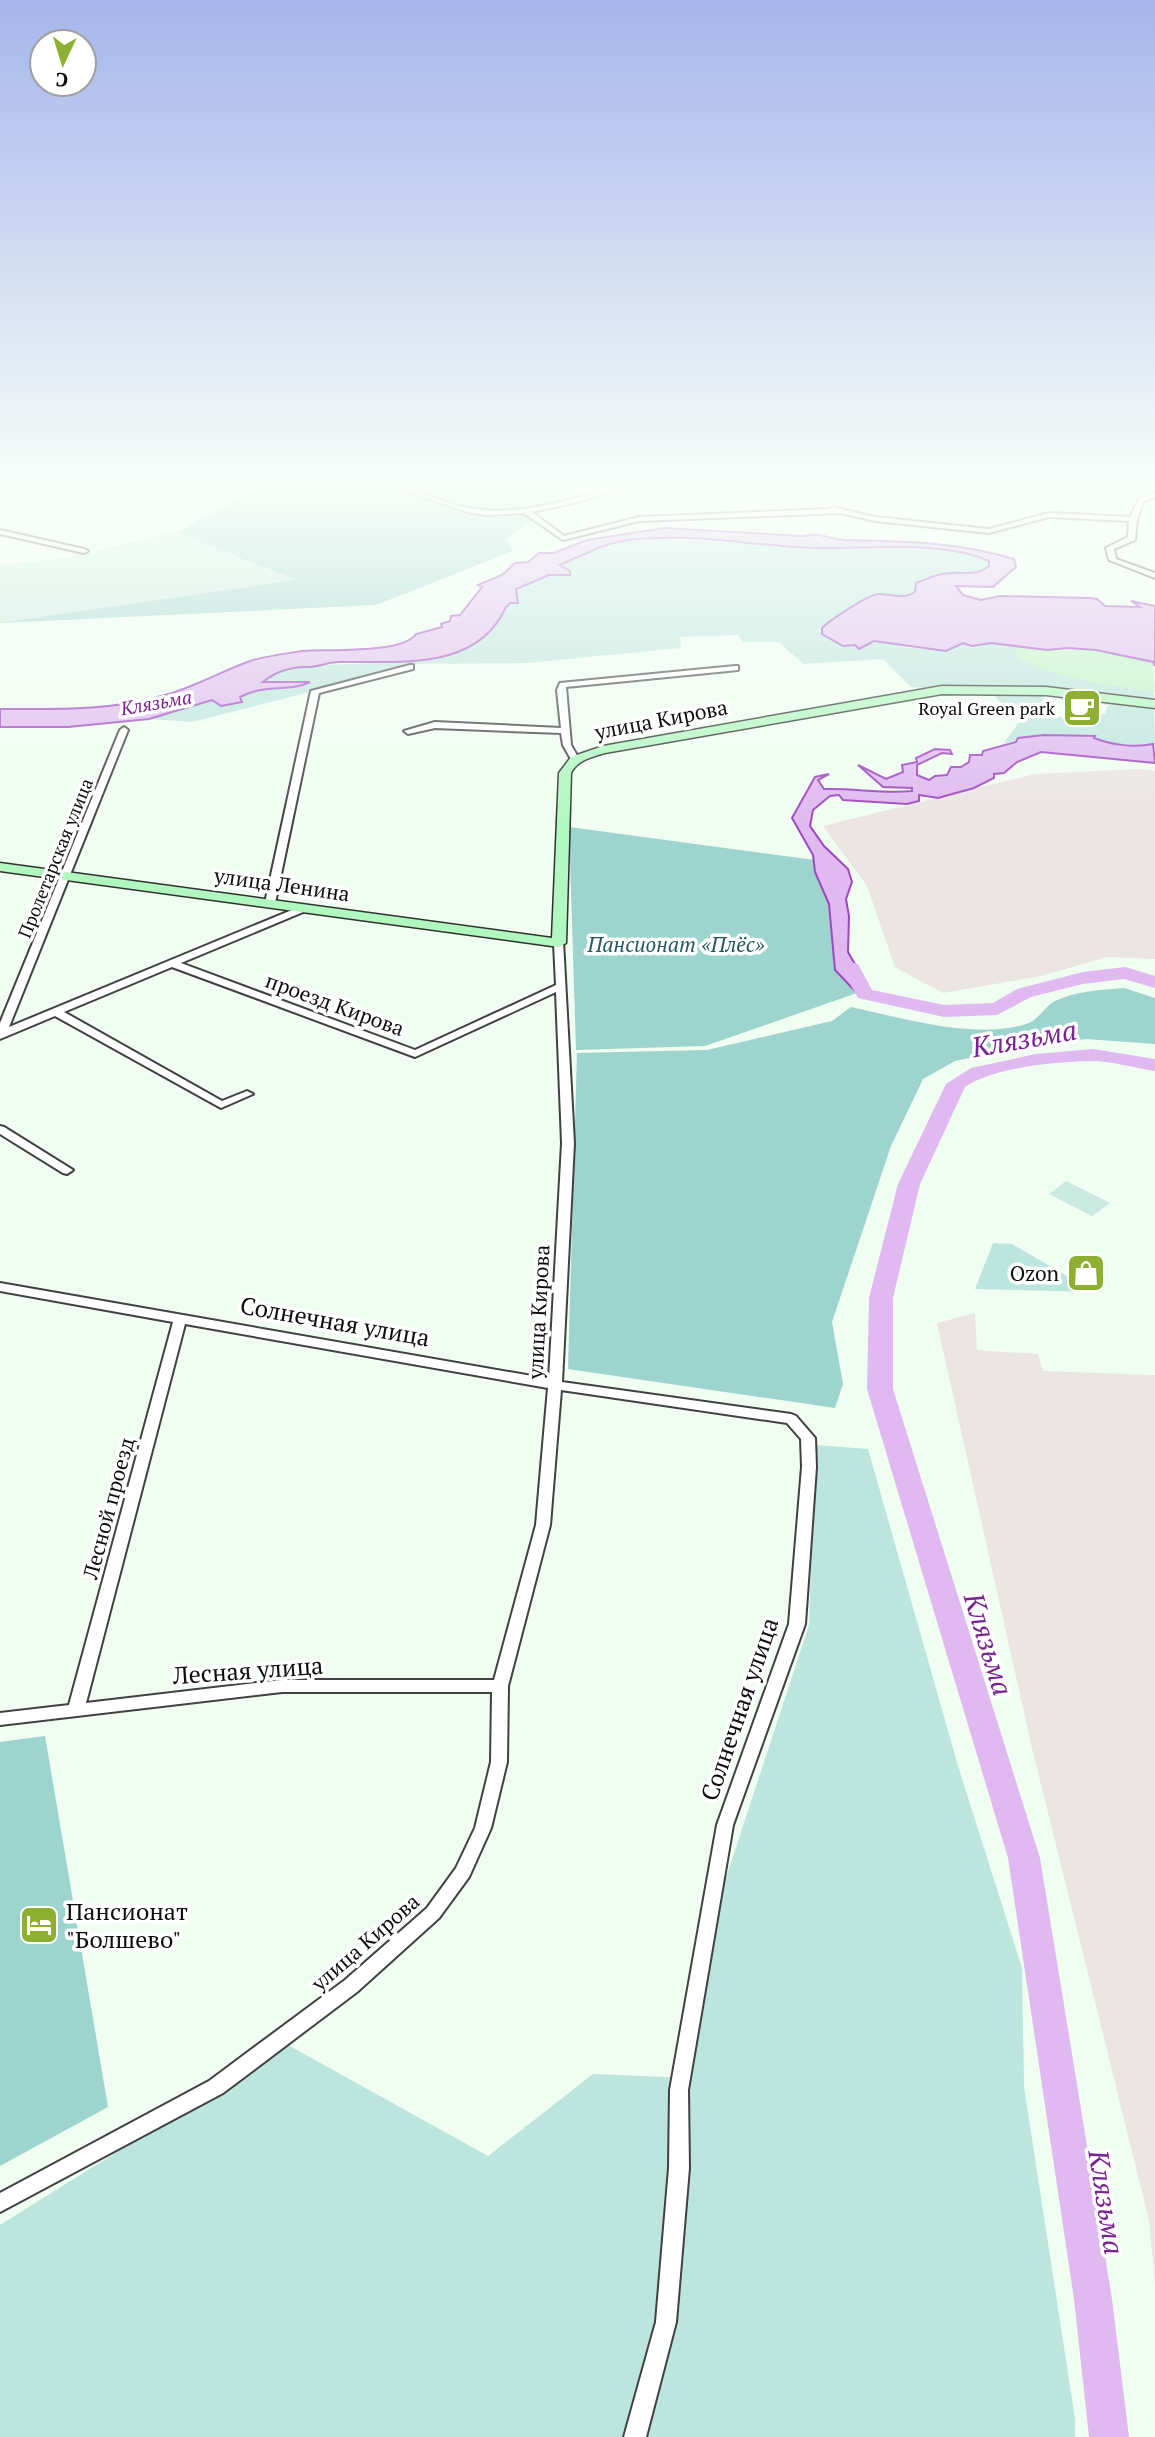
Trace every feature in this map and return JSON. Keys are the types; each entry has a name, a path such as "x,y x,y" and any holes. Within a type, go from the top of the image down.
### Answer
{"street":[{"path":"270,903 314,691 410,667"},
{"path":"575,759 565,732 561,690 563,685 735,668"},
{"name":"улица Кирова","path":"0,2203 215,2087 351,1986 433,1913 463,1872 483,1828 499,1762 500,1686 544,1525 555,1385 568,1143 559,986 567,765 575,759 603,750 942,690 1046,691 1155,704"},
{"path":"408,731 435,725 565,732"},
{"name":"Пролетарская улица","path":"0,1035 124,730"},
{"name":"улица Ленина","path":"0,867 559,943"},
{"path":"0,1035 304,908"},
{"name":"проезд Кирова","path":"171,963 415,1054 559,986"},
{"path":"57,1013 220,1105 247,1094"},
{"path":"0,1129 68,1170"},
{"name":"Солнечная улица","path":"0,1287 555,1385 790,1419 807,1438 809,1467 797,1624 724,1825 679,2090 678,2168 666,2322 635,2437"},
{"name":"Лесной проезд","path":"76,1709 180,1318"},
{"name":"Лесная улица","path":"0,1719 282,1686 500,1686"}],"shaded area":[{"path":"0,599 167,599 0,623"},
{"path":"512,599 867,599 831,619 839,640 837,643 843,646 892,641 904,647 946,651 963,643 972,646 991,643 1153,663 1155,745 1120,745 1093,738 1044,735 1004,743 1019,722 991,692 911,687 883,659 803,664 779,642 743,642 738,635 680,637 681,648 527,663 419,664 192,722 149,719 212,700 221,706 241,703 240,698 262,689 301,687 262,682 272,675 301,666 427,661 459,652","holes":["1053,694 1104,700 1103,704 1108,705 1105,714 1069,712 1064,718 1039,712 1043,697"]},
{"path":"1141,769 1155,771 1155,959 1107,957 1041,976 943,993 895,967 867,886 823,826 1034,774"},
{"path":"1066,1181 1110,1203 1092,1216 1049,1194"},
{"path":"993,1243 1012,1244 1094,1292 975,1289"},
{"path":"975,1313 977,1350 1038,1354 1043,1371 1155,1375 1155,2284 1149,2220 1031,1744 937,1323"},
{"path":"815,1445 868,1449 958,1766 1022,1968 1024,2087 1075,2419 1075,2437 0,2437 0,2225 288,2045 488,2156 593,2074 689,2078 721,1893 809,1625"}],"green space":[{"path":"0,599 392,599 376,605 0,623"},
{"name":"Пансионат «Плёс»","path":"569,827 815,860 815,872 829,904 835,970 857,993 705,1046 576,1050"},
{"path":"1124,988 1155,998 1155,1044 1086,1039 1024,1047 955,1061 923,1079 891,1146 832,1322 843,1384 835,1408 568,1369 577,1053 707,1050 832,1021 851,1007 939,1026 985,1030 1006,1028 1030,1022 1051,1003 1071,995"},
{"name":"Пансионат \"Болшево\"","path":"45,1736 108,2107 0,2166 0,1742"}],"sand":[{"path":"1038,647 1051,650 1100,651 1153,663 1155,692 1063,675 1045,670 1016,655 1016,648"}],"water":[{"path":"473,599 517,599 518,603 510,603 506,607 493,628 476,643 456,653 410,661 335,662 289,669 278,672 263,682 310,682 294,687 259,690 240,697 242,702 221,706 212,700 149,719 68,727 0,727 0,709 83,708 145,700 176,692 261,658 302,651 396,645 416,634 442,627 441,624 450,621 451,616 460,615"},
{"path":"866,599 1095,599 1105,606 1140,607 1131,601 1155,606 1155,666 1153,662 1096,650 1047,650 991,643 972,646 963,643 946,651 874,641 859,649 855,645 843,646 822,634 822,628"},
{"path":"1044,735 1095,736 1094,738 1124,745 1153,744 1155,763 1041,752 1017,762 1004,773 994,774 994,778 974,788 938,798 919,795 919,801 907,804 843,800 839,795 830,796 813,810 810,826 824,846 848,869 852,882 846,899 849,916 848,952 872,994 857,993 835,970 829,904 815,872 813,855 792,818 815,777 829,774 818,780 824,789 912,791 912,788 883,787 858,765 886,779 903,772 902,765 917,762 916,758 935,749 950,750 952,754 942,753 917,765 917,775 929,780 935,776 947,775 951,767 961,767 969,762 970,755 982,755 983,751 1016,742 1018,738"}],"waterway":[{"name":"Клязьма","path":"851,968 865,994 944,1011 997,1009 1024,993 1083,978 1125,973 1155,982"},
{"name":"Клязьма","path":"1109,2437 1093,2299 1024,1858 880,1389 881,1298 909,1184 956,1084 971,1074 1036,1060 1093,1055 1155,1065"}],"place":[{"name":"Royal Green park","path":"1082,708"},
{"name":"Ozon","path":"1086,1273"},
{"name":"Пансионат \"Болшево\"","path":"39,1925"}]}
